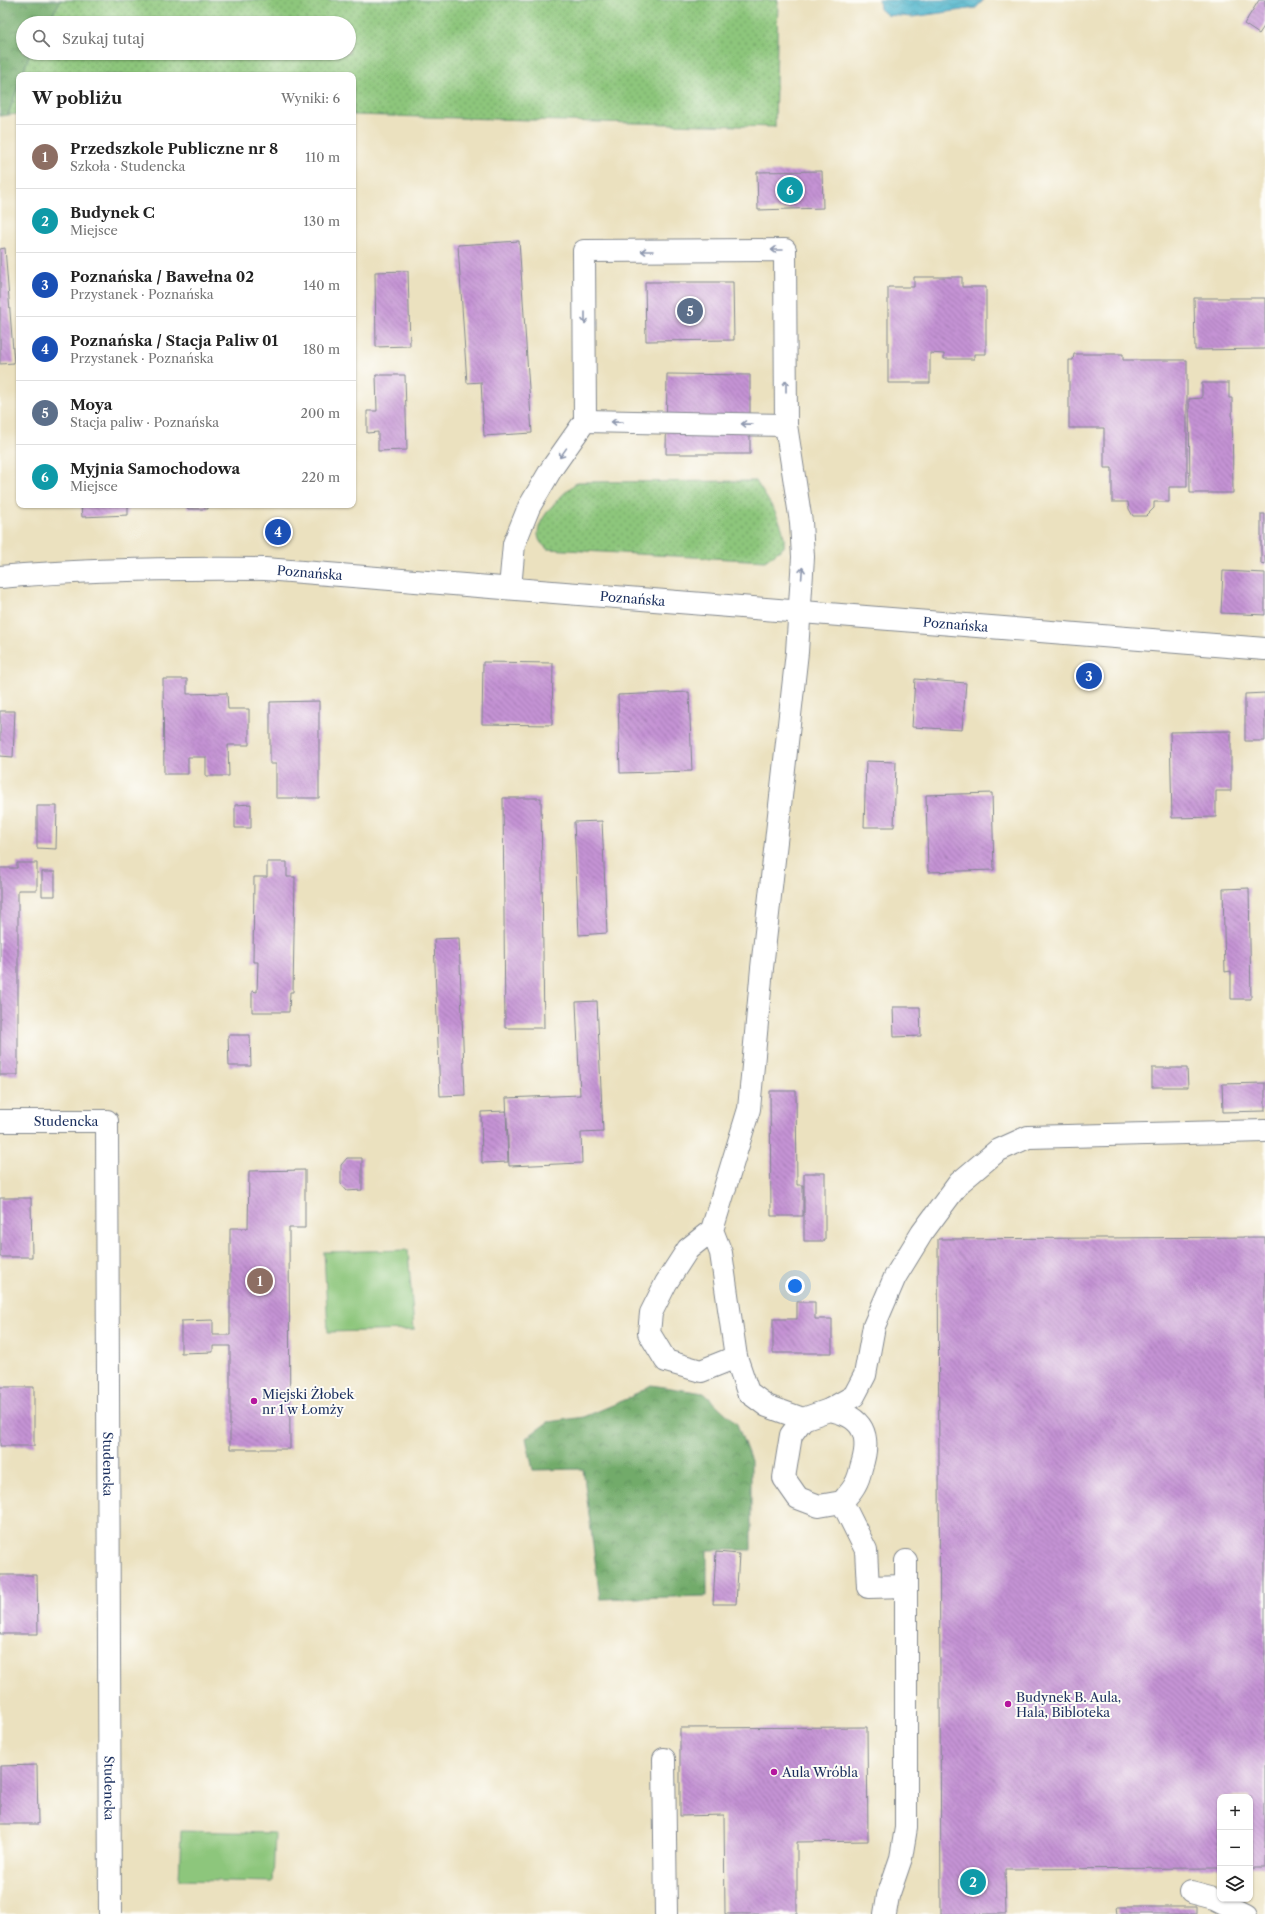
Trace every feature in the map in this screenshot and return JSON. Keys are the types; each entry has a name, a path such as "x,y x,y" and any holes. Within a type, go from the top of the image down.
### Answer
{"street":[{"path":"510,588 514,544 529,507 552,468 585,421 584,251 785,250 786,424 801,529 803,557 800,612 749,1109 712,1230 688,1249 666,1283 651,1313 648,1333 666,1361 702,1371 736,1357"},
{"path":"585,421 786,424"},
{"name":"Poznańska","path":"0,577 104,570 176,568 265,569 1265,649"},
{"name":"Studencka","path":"0,1121 107,1121 110,1914"},
{"path":"829,1410 842,1412 859,1423 866,1437 865,1458 856,1485 842,1502 819,1506 798,1498 784,1478 791,1435 803,1419 829,1410 854,1396 865,1375 874,1326 895,1277 922,1233 959,1183 997,1151 1028,1137 1265,1131"},
{"path":"712,1230 721,1254 736,1357 748,1392 768,1406 803,1419"},
{"path":"842,1502 866,1550 868,1587 906,1586"},
{"path":"885,1914 888,1896 901,1858 906,1828 906,1561"},
{"path":"664,1759 666,1914"},
{"path":"1191,1892 1214,1898 1246,1914"}],"green space":[{"path":"0,0 61,0 51,16 16,16 16,60 27,60 23,72 16,72 16,92 8,115 0,116"},
{"path":"61,0 778,0 775,127 356,115 356,72 23,72 27,60 356,60 356,16 51,16"},
{"path":"16,92 16,114 8,115"},
{"path":"756,481 775,512 784,538 784,547 765,561 547,549 539,539 538,532 540,524 550,508 577,482"},
{"path":"408,1250 414,1330 328,1332 324,1252"},
{"path":"651,1385 704,1393 737,1424 751,1461 751,1550 707,1550 707,1596 600,1599 583,1469 533,1470 526,1438 548,1422 584,1417 627,1399"},
{"path":"181,1831 275,1833 273,1882 179,1880"}],"water":[{"path":"879,0 984,0 976,8 912,17 887,15 880,9"}],"building":[{"path":"1259,0 1265,0 1265,25 1259,34 1244,24"},
{"path":"822,171 823,208 758,210 757,172"},
{"path":"519,241 532,433 484,436 481,382 467,383 458,245"},
{"path":"5,248 14,363 0,364 0,249"},
{"path":"408,271 410,346 376,347 375,272"},
{"path":"914,277 962,277 962,287 986,287 986,354 974,354 974,359 944,359 944,354 930,353 930,383 888,383 888,287 914,287"},
{"path":"645,282 733,282 734,340 646,341"},
{"path":"1194,298 1265,298 1265,349 1195,350"},
{"path":"1074,354 1123,354 1123,360 1187,360 1187,487 1169,487 1169,502 1154,502 1154,508 1146,516 1133,516 1129,509 1128,502 1112,502 1112,468 1104,468 1104,428 1069,428 1069,360 1073,360"},
{"path":"667,374 750,375 750,454 666,454"},
{"path":"376,375 405,375 407,450 378,451 378,432 367,433 367,411 377,411"},
{"path":"1202,383 1229,383 1229,398 1232,398 1233,493 1190,493 1189,399 1202,398"},
{"path":"81,508 128,508 128,515 82,517"},
{"path":"187,508 208,508 208,509"},
{"path":"1261,514 1265,514 1265,565 1261,564"},
{"path":"1223,571 1265,573 1265,615 1221,613"},
{"path":"483,662 553,663 552,725 482,724"},
{"path":"163,679 187,679 187,694 227,693 228,709 249,709 249,745 228,745 229,776 206,776 206,757 188,757 188,774 164,774"},
{"path":"915,679 966,683 962,730 912,727"},
{"path":"689,692 692,771 620,773 618,695"},
{"path":"1265,693 1265,741 1245,741 1245,694"},
{"path":"319,701 319,798 276,798 276,764 270,764 270,702"},
{"path":"0,711 15,711 13,757 0,756"},
{"path":"1231,731 1231,791 1216,791 1216,817 1172,818 1170,732"},
{"path":"866,761 896,762 894,827 864,827"},
{"path":"992,793 994,870 928,872 926,795"},
{"path":"503,798 541,798 544,1028 505,1028"},
{"path":"251,804 251,828 235,828 235,805"},
{"path":"37,806 57,806 56,849 37,848"},
{"path":"602,821 607,933 579,935 574,822"},
{"path":"267,862 287,862 287,877 295,877 293,992 290,992 289,1012 252,1012 252,991 257,992 258,962 253,962 254,877 267,877"},
{"path":"17,863 37,863 37,890 18,890 18,1075 0,1075 0,868 17,868"},
{"path":"42,872 55,872 55,896 42,896"},
{"path":"1249,888 1251,999 1231,999 1231,971 1225,972 1223,889"},
{"path":"459,938 465,1095 440,1096 434,939"},
{"path":"597,1001 603,1132 581,1133 582,1163 509,1166 506,1098 580,1095 576,1002"},
{"path":"893,1007 920,1007 921,1036 894,1037"},
{"path":"228,1035 250,1035 251,1066 229,1066"},
{"path":"1152,1068 1187,1068 1188,1087 1152,1087"},
{"path":"1265,1083 1265,1111 1223,1112 1222,1084"},
{"path":"770,1091 796,1091 797,1185 803,1185 803,1216 771,1216"},
{"path":"506,1111 508,1162 482,1163 481,1112"},
{"path":"347,1158 362,1158 362,1190 347,1191 341,1184 341,1165"},
{"path":"305,1170 305,1228 289,1228 290,1449 230,1449 230,1346 213,1346 213,1352 181,1353 181,1321 213,1320 213,1335 230,1335 230,1228 248,1228 249,1171"},
{"path":"804,1173 825,1173 825,1241 804,1241"},
{"path":"0,1198 31,1198 32,1257 0,1257"},
{"path":"1265,1237 1265,1868 1253,1868 1253,1794 1217,1794 1217,1868 1005,1869 1006,1914 941,1914 938,1239"},
{"path":"797,1302 815,1302 815,1319 832,1319 832,1353 773,1353 773,1319 797,1319"},
{"path":"0,1387 34,1387 34,1446 0,1446"},
{"path":"716,1552 739,1554 736,1604 713,1604"},
{"path":"0,1575 37,1575 38,1634 0,1634"},
{"name":"Aula Wróbla","path":"867,1727 868,1841 797,1842 797,1914 725,1914 724,1815 680,1816 680,1728"},
{"path":"37,1765 38,1824 0,1824 0,1766"},
{"path":"1117,1907 1197,1907 1197,1914 1118,1914"}],"place":[{"name":"Myjnia Samochodowa","path":"790,190"},
{"name":"Moya","path":"690,311"},
{"name":"Poznańska / Stacja Paliw 01","path":"278,532"},
{"name":"Poznańska / Bawełna 02","path":"1089,676"},
{"name":"Przedszkole Publiczne nr 8","path":"260,1281"},
{"name":"Miejski Żłobek nr 1 w Łomży","path":"254,1401"},
{"name":"Budynek B. Aula, Hala, Bibloteka","path":"1008,1704"},
{"name":"Aula Wróbla","path":"774,1772"},
{"name":"Budynek C","path":"973,1882"}]}
